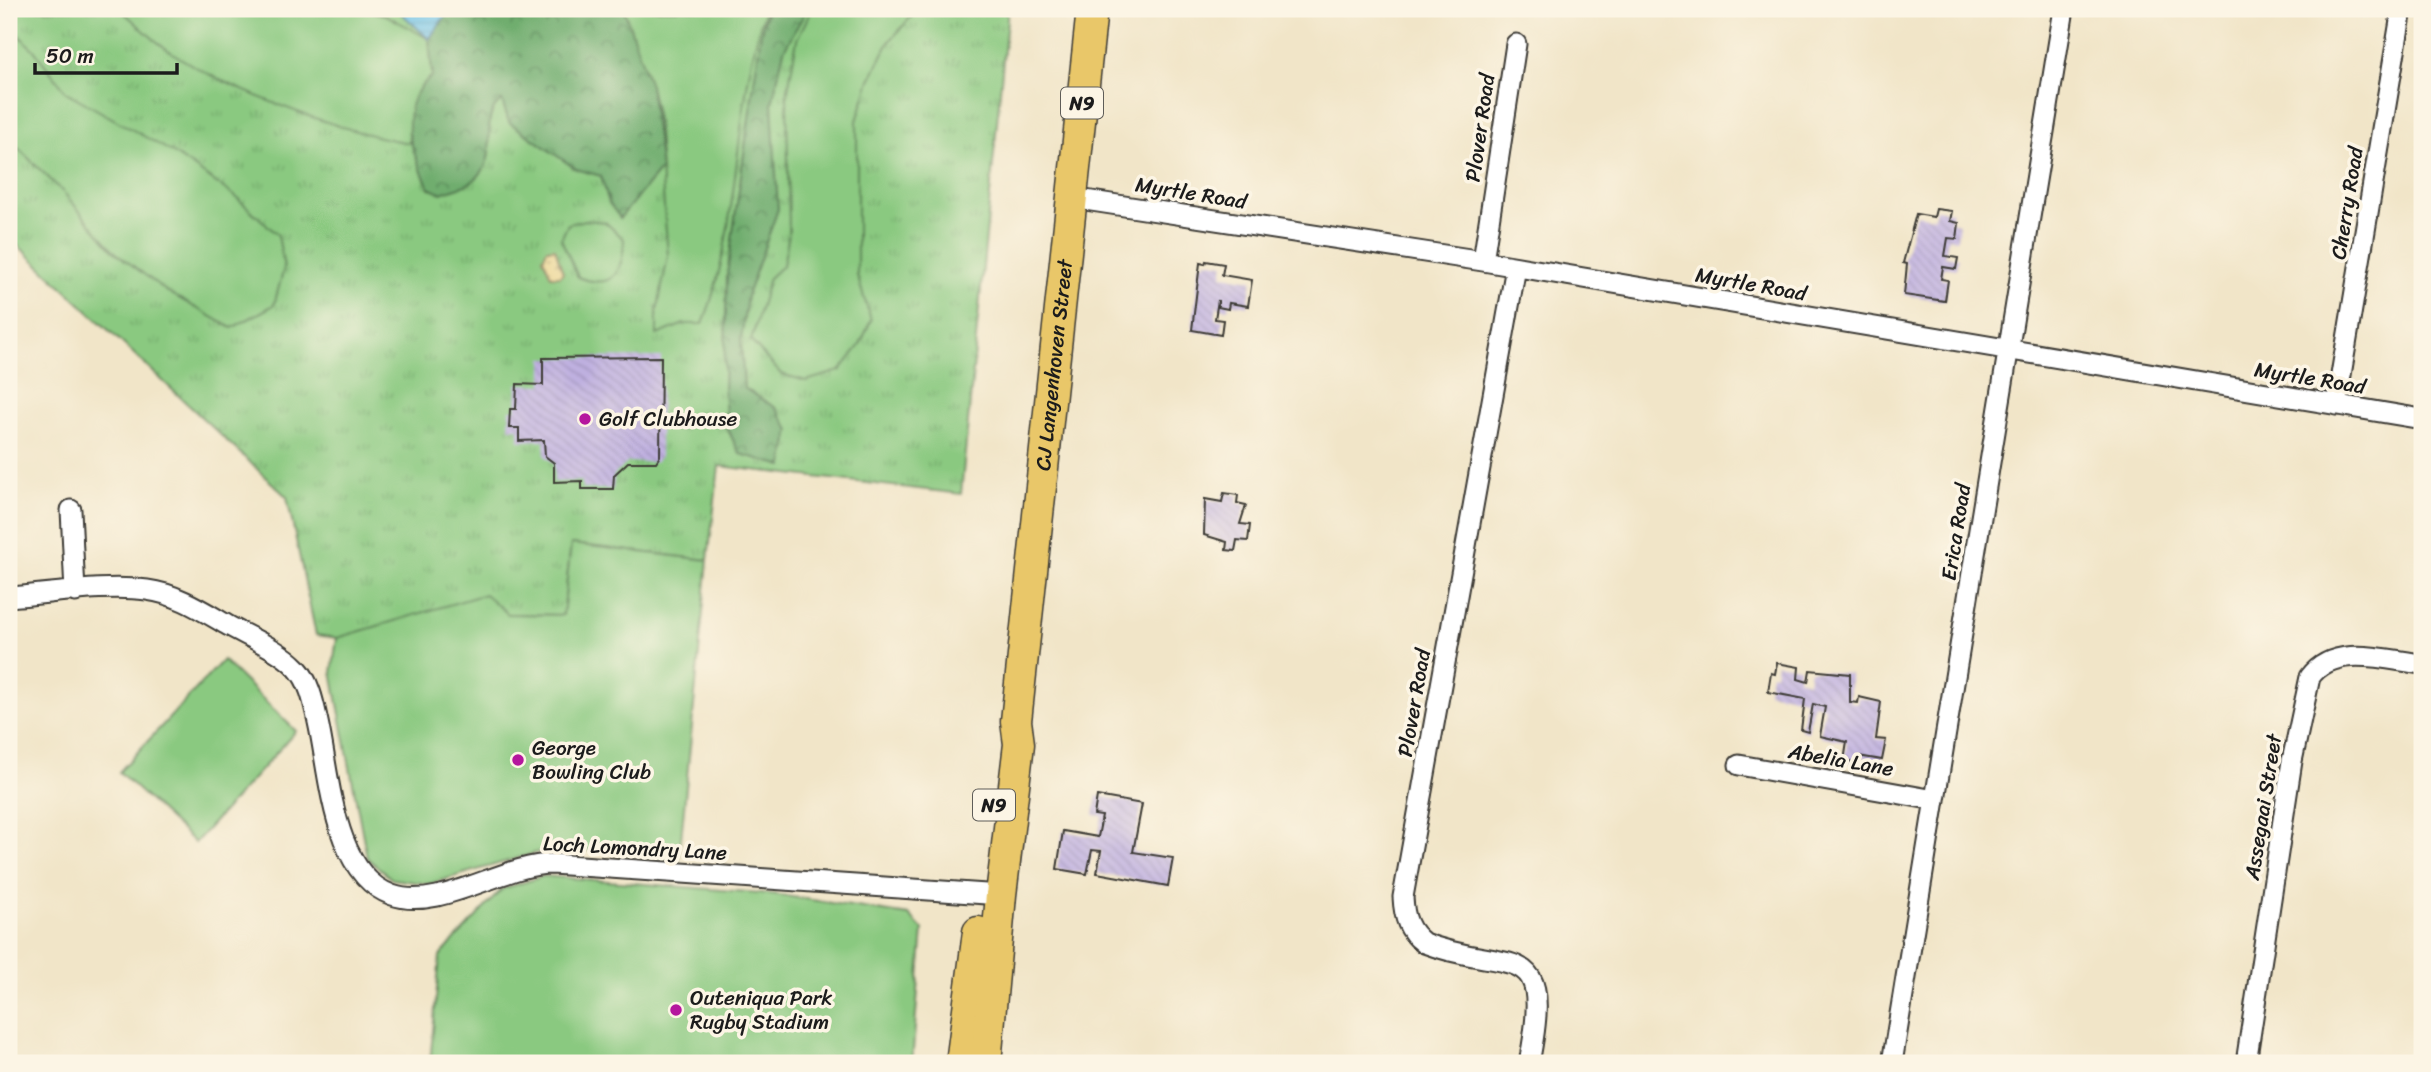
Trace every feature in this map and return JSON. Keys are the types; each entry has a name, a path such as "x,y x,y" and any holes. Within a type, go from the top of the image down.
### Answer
{"highway":[{"name":"CJ Langenhoven Street","path":"986,1063 995,797 1008,732 1016,721 1092,9"},
{"name":"CJ Langenhoven Street","path":"961,1063 992,894"}],"street":[{"name":"Erica Road","path":"1892,1063 2064,9"},
{"name":"Cherry Road","path":"2336,405 2402,9"},
{"name":"Plover Road","path":"1483,261 1516,44"},
{"name":"Myrtle Road","path":"1072,198 1483,261 2422,419"},
{"name":"Plover Road","path":"1516,267 1404,897 1406,921 1414,935 1424,943 1508,961 1530,978 1539,1003 1529,1063"},
{"path":"71,510 75,592"},
{"name":"Loch Lomondry Lane","path":"9,597 146,590 172,596 261,644 297,668 312,697 337,812 350,856 370,881 391,895 428,898 542,864 992,894"},
{"name":"Assegaai Street","path":"2246,1063 2292,761 2310,677 2317,668 2339,657 2422,664"},
{"name":"Abelia Lane","path":"1739,765 1935,800"}],"green space":[{"path":"9,9 1008,9 961,494 719,466 708,560 571,544 563,615 508,614 337,638 316,635 287,497 9,237"},
{"path":"120,9 363,9 386,15 429,39 432,76 418,90 411,105 409,143 380,137 314,118 213,76 160,44"},
{"path":"450,9 492,9 496,13 502,9 624,9 650,85 661,169 620,218 609,203 601,176 576,169 509,122 502,101 490,118 488,160 483,171 473,181 458,188 441,193 429,188 411,143 408,115 419,89 432,76 429,39"},
{"path":"624,9 765,9 747,87 731,207 716,286 703,324 684,324 657,335 657,312 668,256 657,119 650,85"},
{"path":"767,9 807,9 784,50 772,103 778,209 747,296 741,340 744,388 776,408 790,430 783,466 740,454 727,428 724,389 727,274 761,33"},
{"path":"812,9 918,9 889,42 870,80 857,121 857,275 871,320 860,345 840,371 806,381 781,374 751,341 769,278 783,265 789,234 787,95 797,39"},
{"path":"9,26 33,49 66,92 170,151 235,196 278,235 284,268 274,305 232,328 166,291 115,252 64,193 9,139"},
{"path":"585,220 605,222 624,239 618,269 608,280 590,281 578,277 561,239 568,224"},
{"name":"George Bowling Club","path":"571,544 708,560 679,860 556,847 429,884 392,879 367,858 332,672 337,638 485,594 508,614 563,615"},
{"path":"223,660 296,731 195,843 119,772"},
{"name":"Outeniqua Park Rugby Stadium","path":"544,876 773,894 909,915 923,930 912,1063 430,1063 440,956 502,889"}],"sand":[{"path":"555,248 563,273 551,276 543,258 547,249"}],"water":[{"path":"397,9 450,9 429,39"}],"building":[{"path":"1936,209 1952,211 1950,221 1959,223 1957,239 1948,238 1945,256 1958,258 1956,269 1943,267 1941,279 1948,280 1945,301 1904,295 1907,264 1903,263 1916,214 1934,217"},
{"path":"1206,261 1224,264 1222,275 1252,280 1248,306 1229,303 1228,309 1218,307 1218,300 1215,319 1223,320 1221,335 1192,330 1200,263 1205,264"},
{"name":"Golf Clubhouse","path":"661,357 660,456 656,462 628,462 614,475 613,489 582,489 582,481 554,482 554,463 545,456 544,440 519,441 519,428 509,428 510,409 516,409 517,384 543,385 543,358"},
{"path":"1224,493 1238,495 1237,503 1246,505 1240,524 1250,525 1248,541 1237,540 1235,551 1226,550 1227,542 1204,535 1205,499 1222,502"},
{"path":"1777,663 1799,667 1798,679 1808,682 1810,670 1850,674 1850,702 1858,703 1859,697 1881,702 1876,739 1886,740 1882,760 1858,756 1857,763 1844,761 1847,742 1820,736 1825,707 1813,704 1808,732 1801,730 1805,699 1768,692 1771,673 1775,674"},
{"path":"1097,796 1142,804 1133,852 1173,858 1168,886 1097,873 1101,851 1092,850 1087,874 1057,869 1063,831 1098,837 1102,816 1094,815"}],"place":[{"name":"Golf Clubhouse","path":"585,419"},
{"name":"George Bowling Club","path":"518,760"},
{"name":"Outeniqua Park Rugby Stadium","path":"676,1010"}]}
